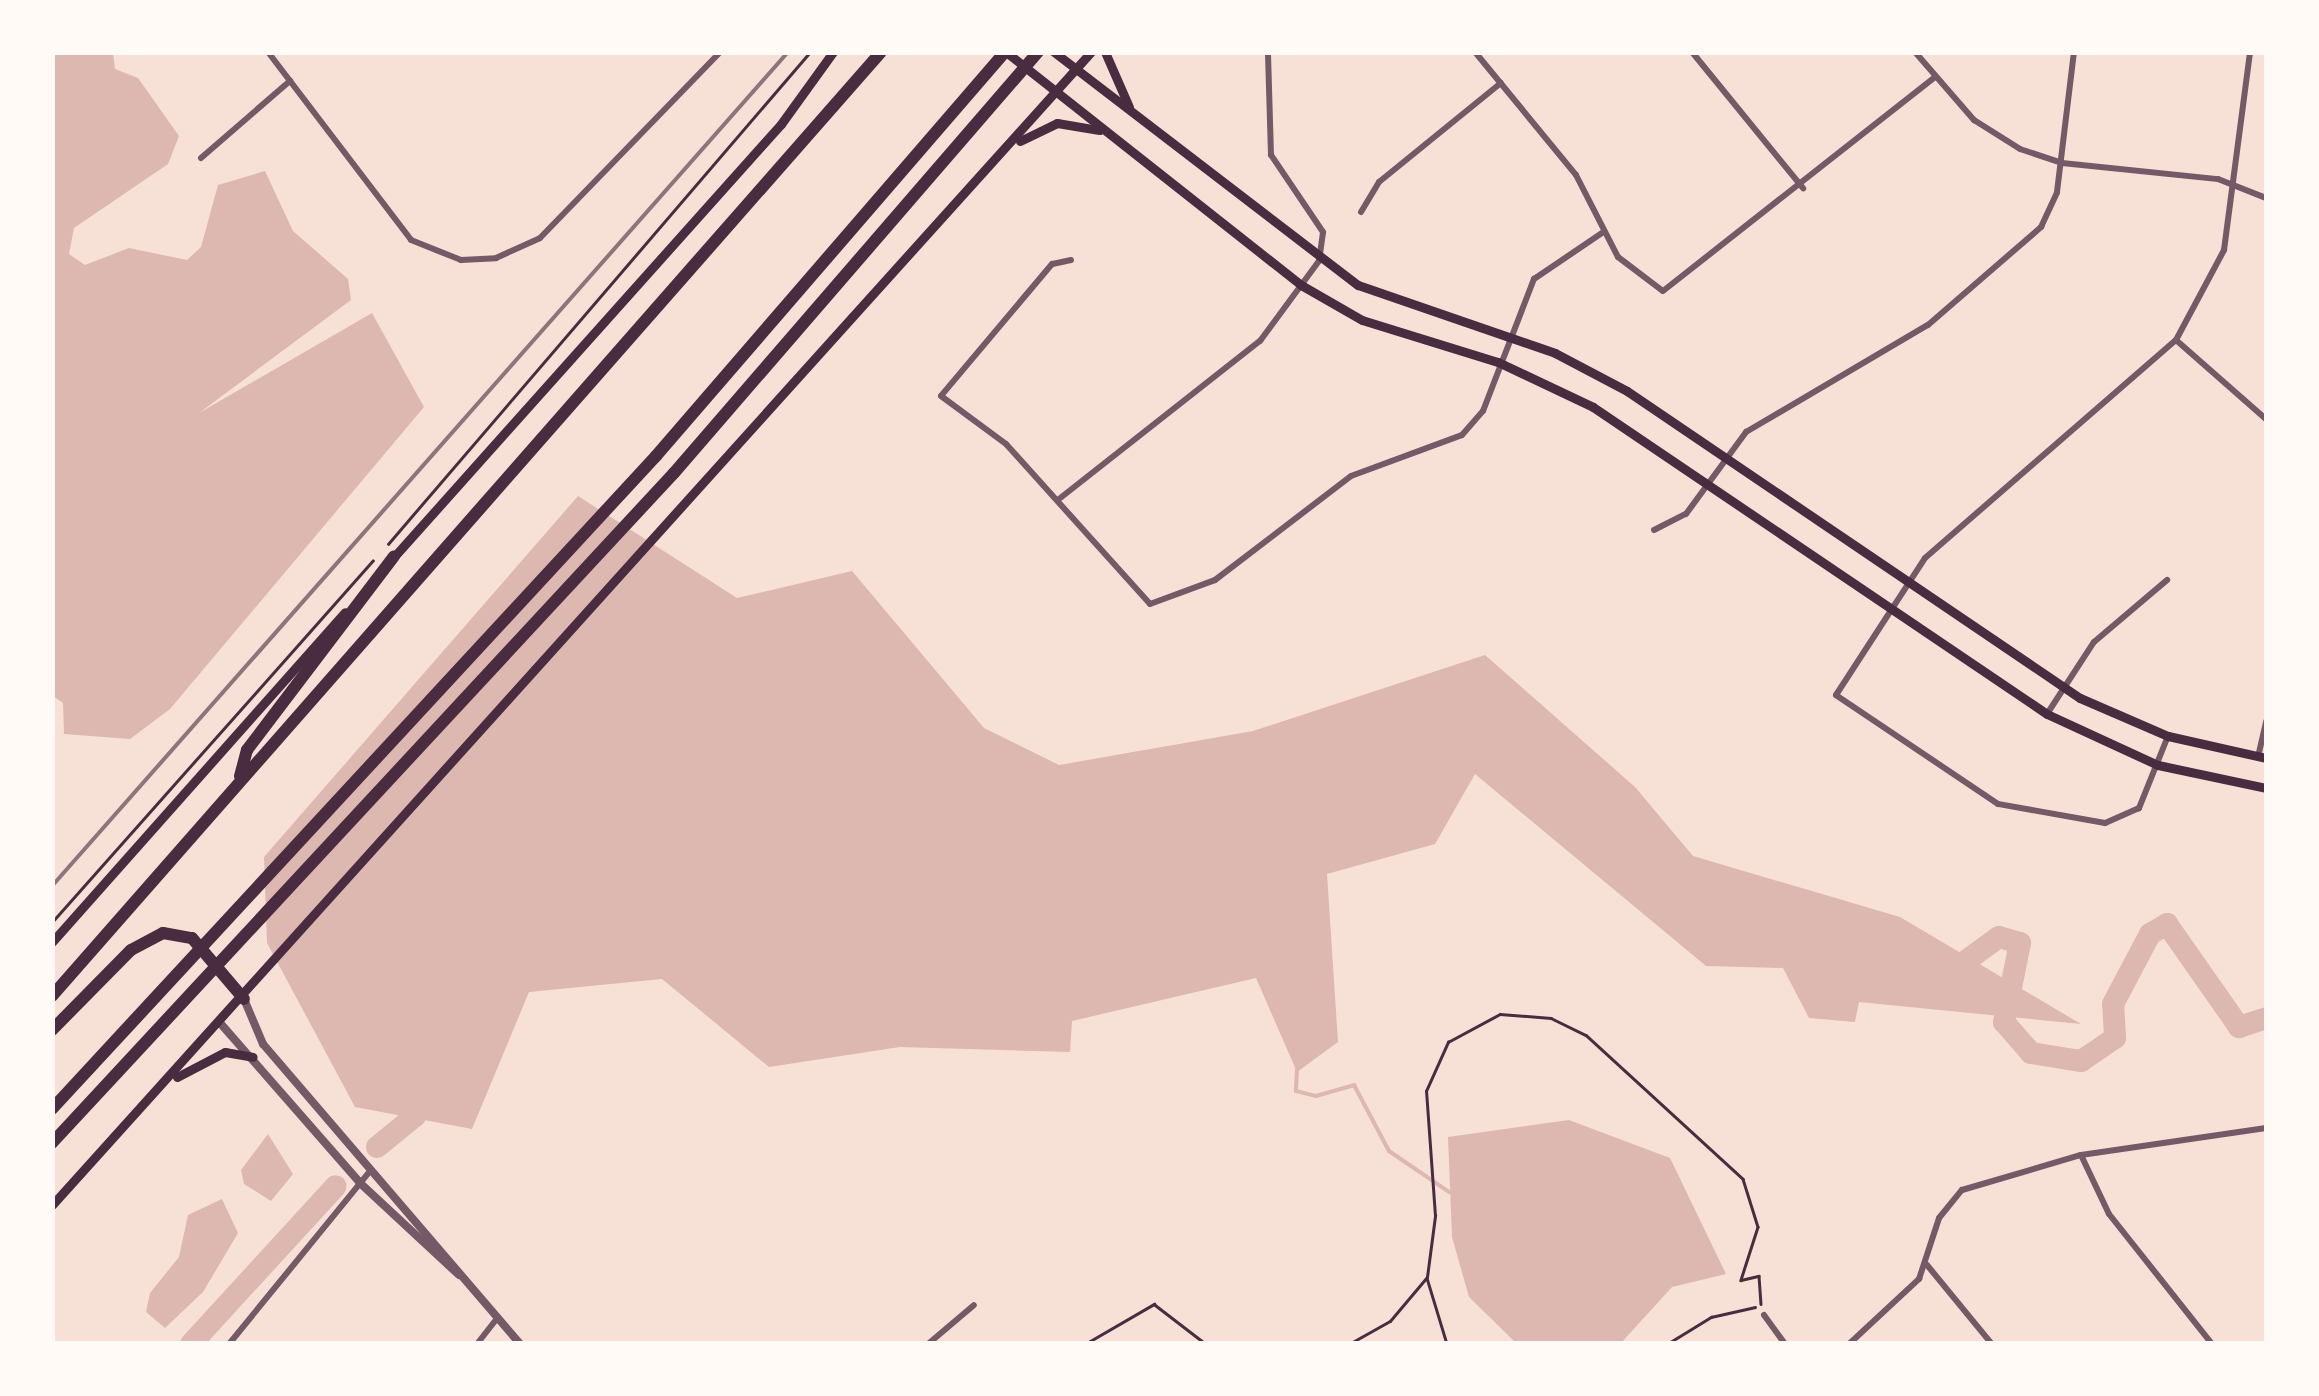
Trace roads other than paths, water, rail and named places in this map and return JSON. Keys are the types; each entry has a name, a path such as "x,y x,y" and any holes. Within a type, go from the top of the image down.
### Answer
{"highway":[{"path":"52,996 881,52"},
{"path":"52,1109 656,456 1006,52"},
{"path":"52,1143 674,473 1038,52"},
{"path":"238,784 247,750 394,556"},
{"path":"52,1030 131,950 163,933 192,938 244,998"}],"main road":[{"path":"52,942 781,124 833,52"},
{"path":"1006,52 1301,286 1362,320 1498,362 1594,407 2047,714 2158,765 2266,788"},
{"path":"1054,52 1319,261 1376,295 1508,335 1627,391 1726,462 2062,687 2168,736 2262,758"},
{"path":"52,1206 221,1024 802,374 1013,145 1092,52"},
{"path":"1104,52 1133,114"},
{"path":"1013,145 1061,123 1108,133"},
{"path":"166,1083 223,1052 253,1056"}],"street":[{"path":"268,52 422,250 496,258 540,238 720,52"},
{"path":"1475,52 1576,174 1602,233 1662,292 1802,188 1935,78"},
{"path":"1692,52 1802,188"},
{"path":"1915,52 1935,78 2001,140 2062,163 2236,184 2266,198"},
{"path":"1654,530 1686,514 1712,484 1746,432 1928,325 2021,245 2051,210 2062,163 2074,52"},
{"path":"2168,736 2139,808 2105,824 2014,809 1960,785 1836,696 1906,583 1949,534 2176,340 2224,250 2236,184 2250,52"},
{"path":"1059,499 1260,341 1319,261 1323,232 1271,154 1268,56"},
{"path":"201,158 290,81"},
{"path":"1362,212 1379,182 1501,83"},
{"path":"1071,260 1052,264 940,396 1059,499 1150,604 1216,580 1351,476 1462,436 1483,411 1508,335 1544,266 1602,233"},
{"path":"2176,340 2266,419"},
{"path":"2047,714 2094,642 2167,580"},
{"path":"2262,758 2266,722"},
{"path":"244,998 263,1044 520,1344"},
{"path":"221,1024 253,1056 360,1184 459,1274"},
{"path":"1849,1344 1927,1266 1940,1218 1962,1190 2081,1155 2266,1128"},
{"path":"2081,1155 2109,1214 2212,1344"},
{"path":"229,1344 370,1171"},
{"path":"1927,1266 1992,1344"},
{"path":"928,1344 974,1304"},
{"path":"1764,1315 1785,1344"},
{"path":"477,1344 498,1318"}],"waterway":[{"path":"1948,974 1999,937 2020,943 2004,1022 2031,1053 2081,1061 2115,1038 2113,1004 2150,934 2167,924 2239,1027 2266,1018"},
{"path":"1297,1069 1296,1091 1316,1096 1354,1085 1389,1151 1449,1192"},
{"path":"377,1147 415,1116 425,1093"},
{"path":"191,1344 336,1186"}],"railway":[{"path":"52,886 788,52"}]}
